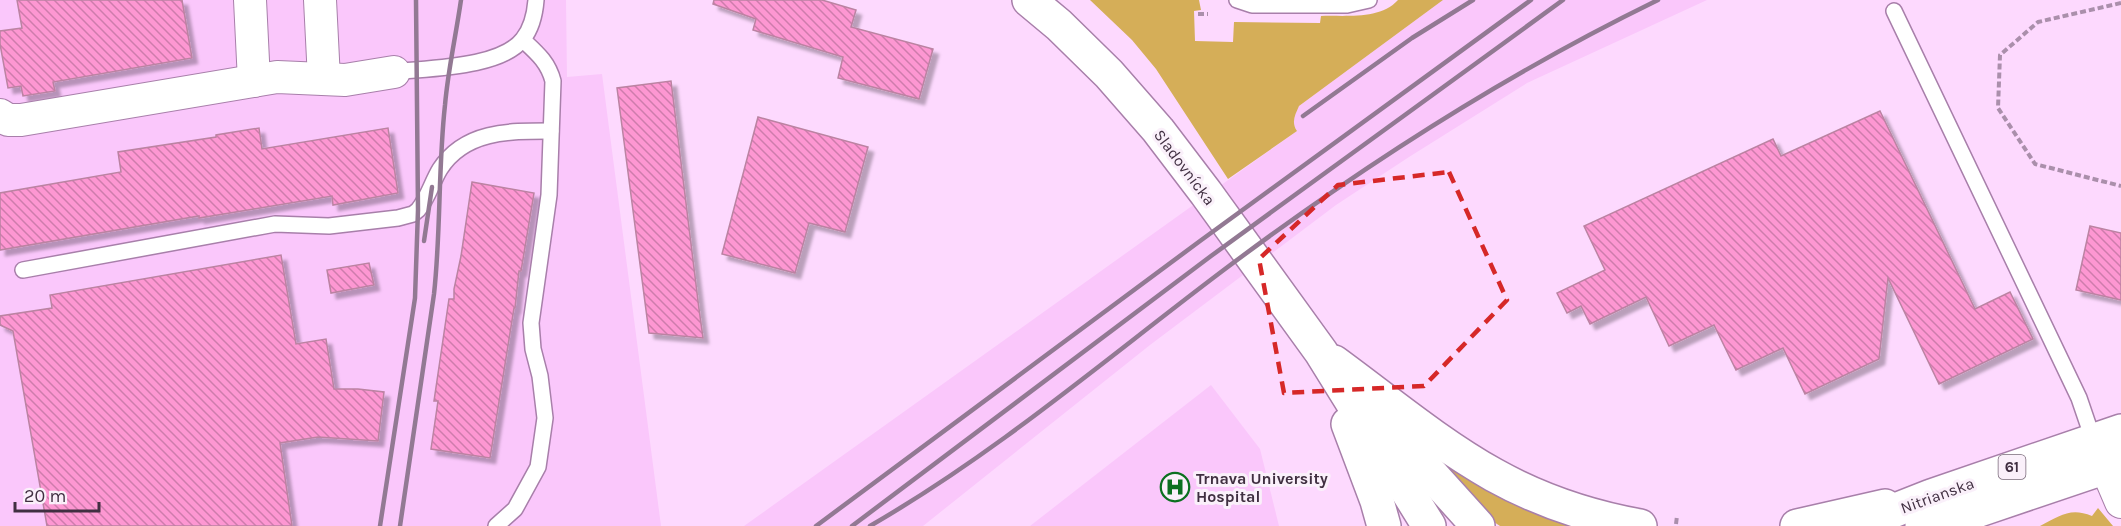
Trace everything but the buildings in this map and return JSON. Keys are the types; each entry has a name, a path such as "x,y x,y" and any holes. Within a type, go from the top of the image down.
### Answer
{"street":[{"path":"250,0 254,81"},
{"path":"320,0 324,79"},
{"name":"Sladovnícka","path":"1029,0 1059,25 1109,74 1158,130 1206,193 1321,352 1429,526"},
{"path":"0,115 8,120 21,120 277,77 345,80 394,72"},
{"path":"1321,352 1377,501 1384,526"},
{"path":"1321,352 1452,449 1495,475 1541,497 1606,520 1640,526"},
{"name":"Sladovnícka","path":"1321,352 1478,526"},
{"path":"2110,450 2121,502"},
{"name":"Nitrianska","path":"1926,511 1980,510 2110,450"},
{"name":"Nitrianska","path":"1856,526 1926,511 2110,450"},
{"name":"61","path":"1942,526 1980,510"},
{"path":"1797,526 1926,511"}],"lane":[{"path":"394,72 451,67 499,57 523,40 534,15 536,0"},
{"path":"1237,0 1252,5 1347,5 1369,0"},
{"path":"1894,11 2079,398 2110,450"},
{"path":"496,526 515,509 538,467 545,418 540,376 533,349 531,322 549,195 553,81 550,68 542,57 523,40"},
{"path":"23,270 275,224 329,226 398,218 418,210 440,168 455,151 477,139 508,131 551,131"}],"path":[{"path":"2121,3 2038,22 2000,55 1998,108 2035,164 2121,186"},
{"path":"1198,14 1208,14"},
{"path":"1676,524 1677,516"}],"highlighted area":[{"path":"1449,172 1507,300 1424,386 1284,393 1259,259 1338,185"}],"shaded area":[{"path":"0,0 566,0 567,77 602,74 661,526 0,526"},
{"path":"1090,0 1199,0 1201,10 1194,11 1195,41 1233,42 1234,22 1320,23 1321,16 1372,14 1382,11 1398,0 1443,0 1299,106 1294,122 1297,131 1228,179 1156,69 1132,40"},
{"path":"1443,0 1707,0 1527,83 1336,205 1150,345 923,526 744,526 1297,131 1294,125 1294,115 1299,106"},
{"name":"Trnava University Hospital","path":"1211,385 1260,449 1279,526 1030,526"},
{"path":"1452,464 1594,526 1500,526 1479,512 1444,470"},
{"path":"2098,508 2113,526 2040,526 2059,516 2071,513 2084,513 2092,516"}],"railway":[{"path":"380,526 415,298 418,210 416,0"},
{"path":"400,526 434,294 443,129 448,79 461,0"},
{"path":"1303,116 1412,38 1473,0"},
{"path":"816,526 1200,241 1531,0"},
{"path":"852,526 1211,256 1563,0"},
{"path":"870,526 963,467 1008,435 1225,269 1328,194 1489,91 1544,59 1658,0"},
{"path":"424,241 432,187"}],"place":[{"name":"Trnava University Hospital","path":"1175,487"}]}
